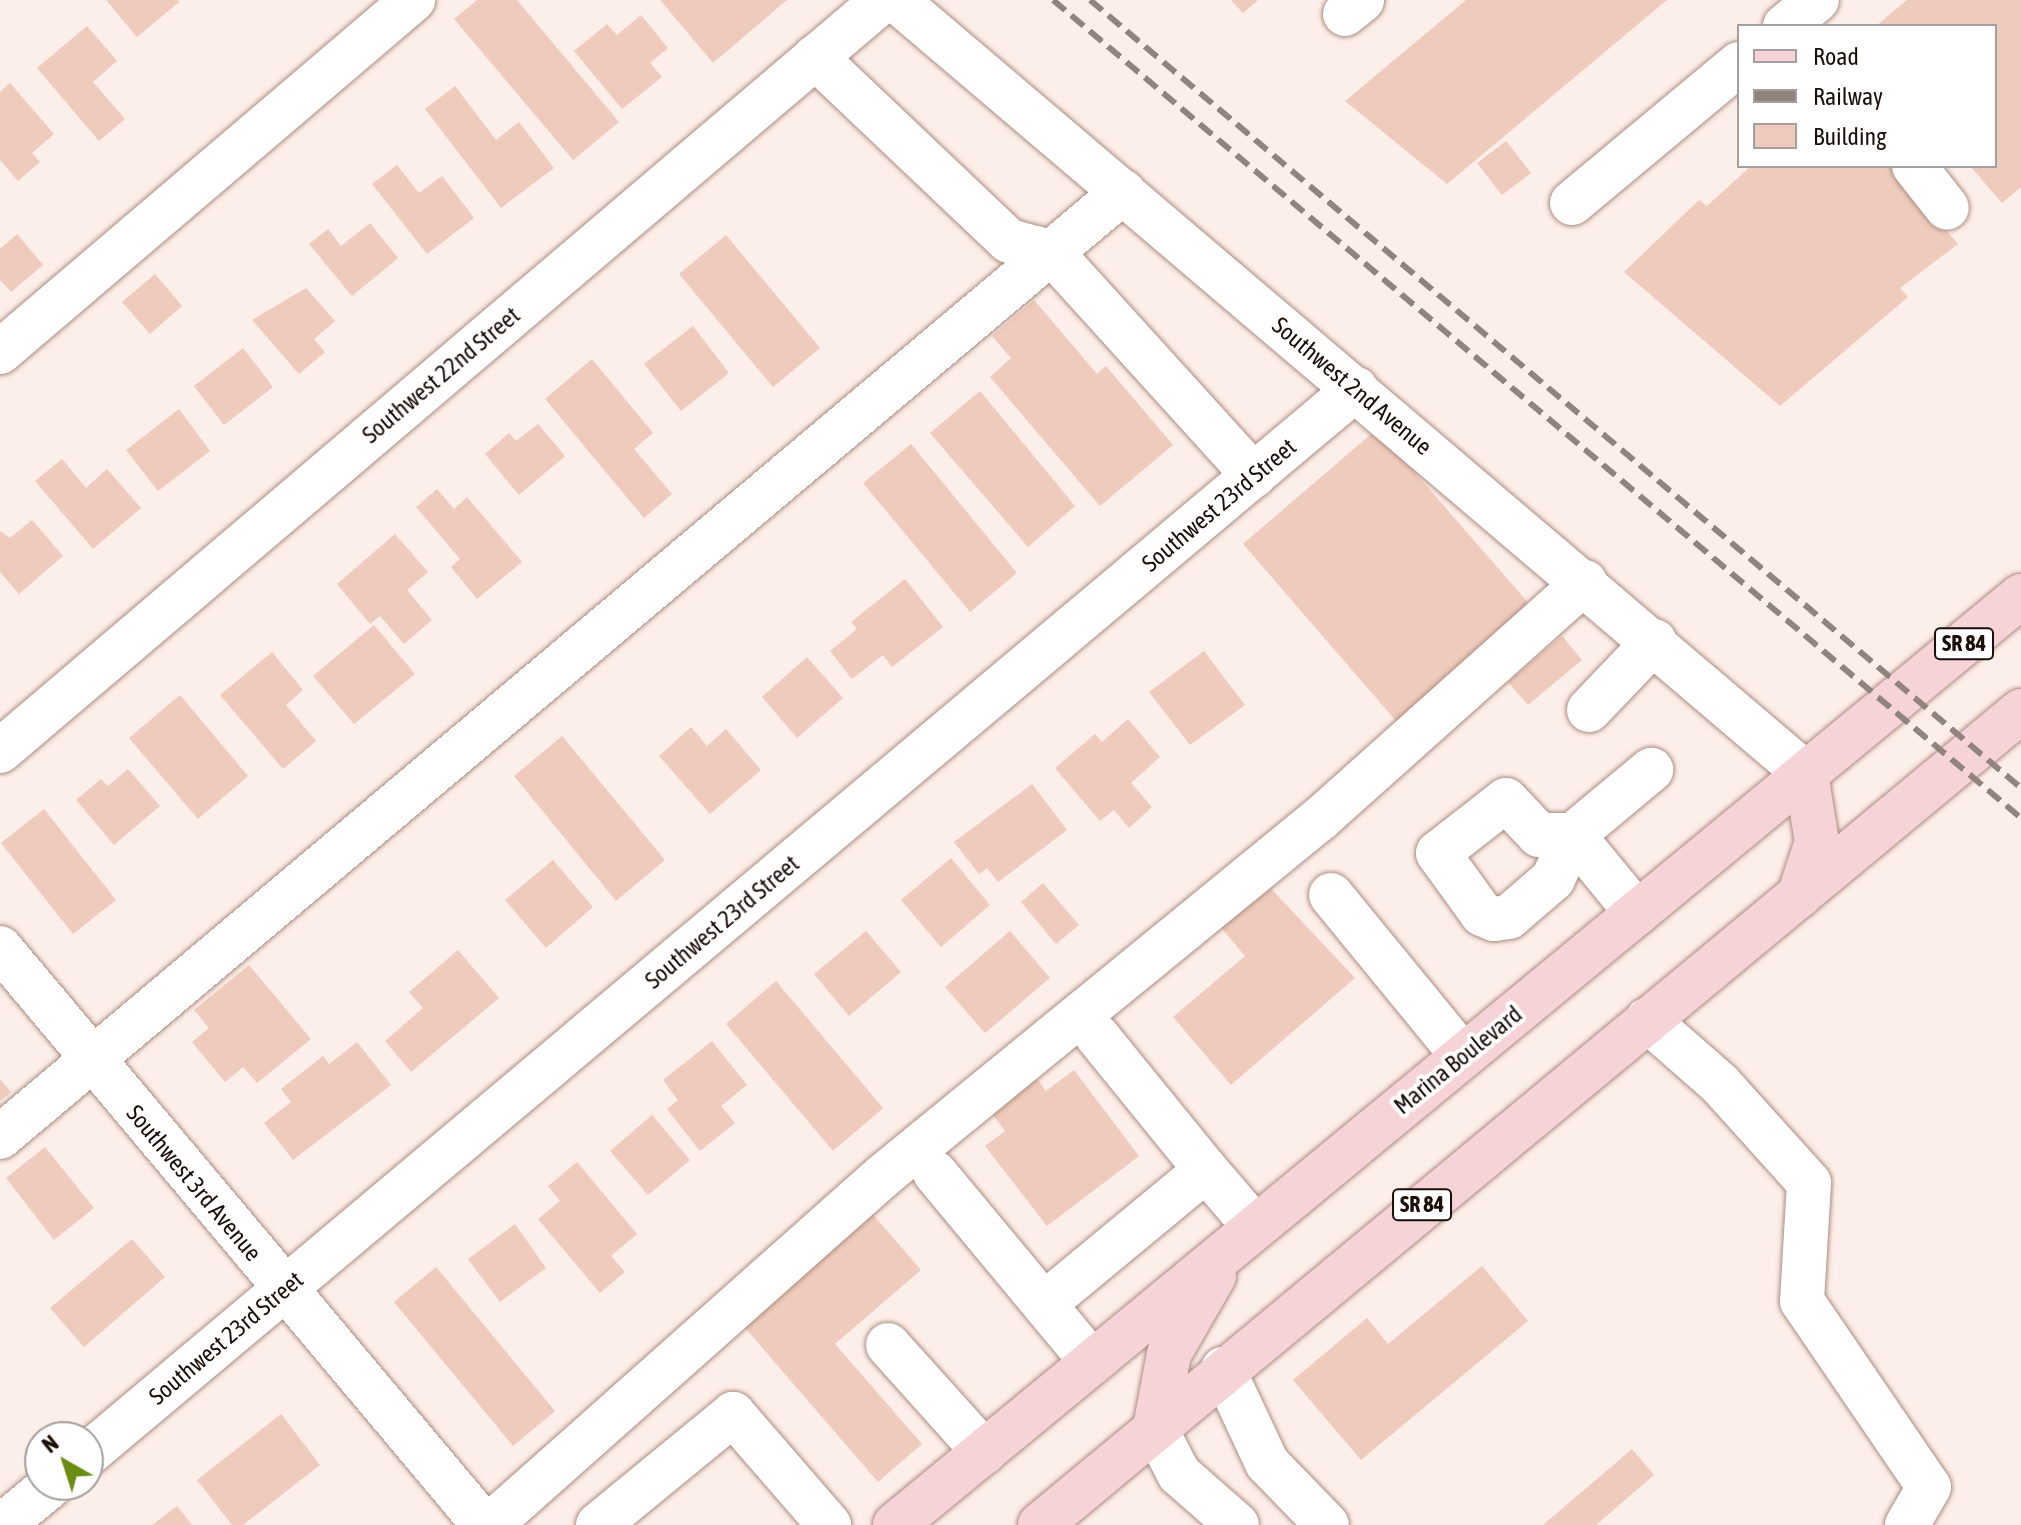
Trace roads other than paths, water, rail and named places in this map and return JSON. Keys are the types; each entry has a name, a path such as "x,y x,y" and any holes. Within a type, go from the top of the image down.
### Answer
{"main road":[{"name":"Marina Boulevard","path":"895,1525 2021,596"},
{"name":"SR 84","path":"1040,1525 1223,1369 2021,711"},
{"path":"1799,896 1817,842 1806,774"},
{"path":"1155,1428 1169,1354 1200,1293 1255,1227"}],"street":[{"path":"0,352 413,0"},
{"name":"Southwest 22nd Street","path":"0,751 883,0"},
{"name":"Southwest 2nd Avenue","path":"896,0 1655,641 1806,774"},
{"path":"815,57 1009,241 1051,252 1254,476"},
{"path":"1572,203 1737,66"},
{"path":"1916,168 1947,208"},
{"path":"0,1137 1123,192"},
{"name":"Southwest 23rd Street","path":"104,1441 1356,389"},
{"path":"487,1525 884,1175 1321,818 1585,582"},
{"path":"1589,710 1655,641"},
{"path":"1637,913 1573,835 1651,770"},
{"path":"1331,895 1463,1056"},
{"name":"Southwest 3rd Avenue","path":"0,948 283,1291 487,1525"},
{"path":"1647,1020 1720,1084 1809,1183 1802,1301 1929,1487 1907,1525"},
{"path":"1097,1036 1255,1227"},
{"path":"1044,1304 1206,1170"},
{"path":"935,1173 1092,1362"},
{"path":"888,1345 984,1452"},
{"path":"1223,1369 1267,1463 1327,1525"},
{"path":"598,1525 733,1414 829,1525"},
{"path":"1155,1428 1179,1474 1228,1523"},
{"path":"3,1525 32,1501"}],"railway":[{"path":"1053,0 2021,818"},
{"path":"1090,0 2021,788"}]}
